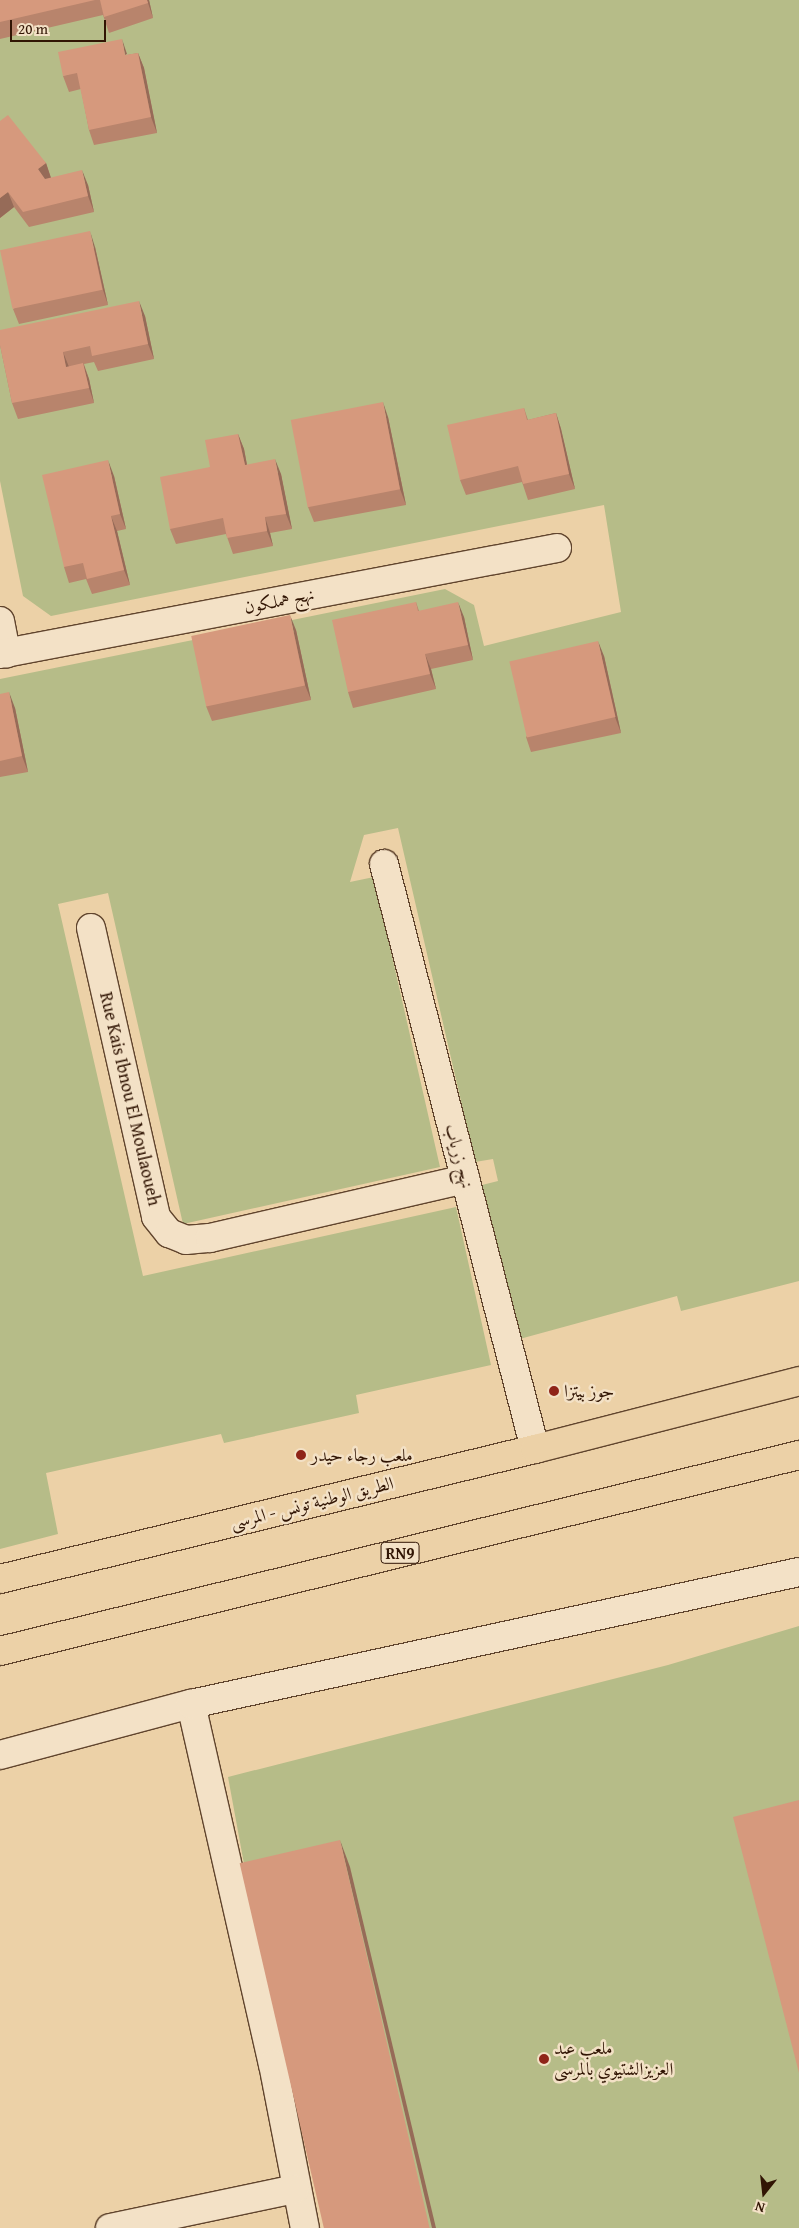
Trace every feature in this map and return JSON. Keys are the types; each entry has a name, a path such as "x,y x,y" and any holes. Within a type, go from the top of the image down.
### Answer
{"highway":[{"name":"الطريق الوطنية تونس - المرسى","path":"0,1579 535,1449 799,1381"},
{"name":"RN9","path":"0,1651 799,1455"}],"street":[{"name":"نهج هملكون","path":"3,654 557,548"},
{"path":"0,621 3,654"},
{"name":"نهج زرياب","path":"384,864 535,1449"},
{"name":"Rue Kais Ibnou El Moulaoueh","path":"91,928 156,1217 169,1232 186,1240 210,1238 465,1179"},
{"path":"0,1755 191,1704 799,1572"},
{"path":"191,1704 273,2064 295,2189 305,2228"},
{"path":"110,2228 295,2189"}],"green space":[{"path":"0,0 799,0 799,1281 681,1311 677,1296 516,1340 482,1185 498,1181 493,1159 475,1162 398,828 364,835 350,882 374,877 440,1167 183,1224 108,893 58,904 143,1276 456,1207 491,1365 356,1395 359,1413 224,1443 221,1434 46,1473 58,1534 0,1549 0,679 445,589 474,605 484,646 621,612 604,505 51,616 23,596 0,481"},
{"name":"ملعب عبد العزيزالشتيوي بالمرسى","path":"799,1626 799,2228 329,2228 249,1891 228,1777 668,1665"}],"building":[{"path":"0,0 95,0 0,22"},
{"path":"100,0 147,0 148,3 104,17"},
{"path":"122,39 125,55 138,53 151,117 89,130 77,73 63,76 58,52"},
{"path":"8,115 46,163 38,169 45,179 82,170 88,196 23,212 8,192 0,198 0,121"},
{"path":"90,231 102,290 12,309 0,250"},
{"path":"139,301 148,344 92,356 90,346 63,352 66,367 83,363 89,388 12,403 0,345 0,330"},
{"path":"383,402 400,489 308,507 291,420"},
{"path":"524,408 527,420 556,413 569,474 523,484 518,466 460,480 447,425"},
{"path":"238,434 245,465 275,459 286,514 265,517 267,531 227,538 223,518 170,529 160,477 210,467 205,440"},
{"path":"108,460 120,514 111,516 124,570 87,579 83,563 64,567 42,475"},
{"path":"416,602 418,611 458,602 468,645 425,654 430,674 348,692 332,620"},
{"path":"290,615 305,685 206,706 191,636"},
{"path":"598,641 616,717 527,737 509,661"},
{"path":"9,692 22,756 0,761 0,694"},
{"path":"799,1800 799,2073 733,1817"},
{"path":"340,1840 430,2228 324,2228 240,1863"}],"place":[{"name":"جوز بيتزا","path":"554,1391"},
{"name":"ملعب رجاء حيدر","path":"301,1455"},
{"name":"ملعب عبد العزيزالشتيوي بالمرسى","path":"544,2059"}]}
